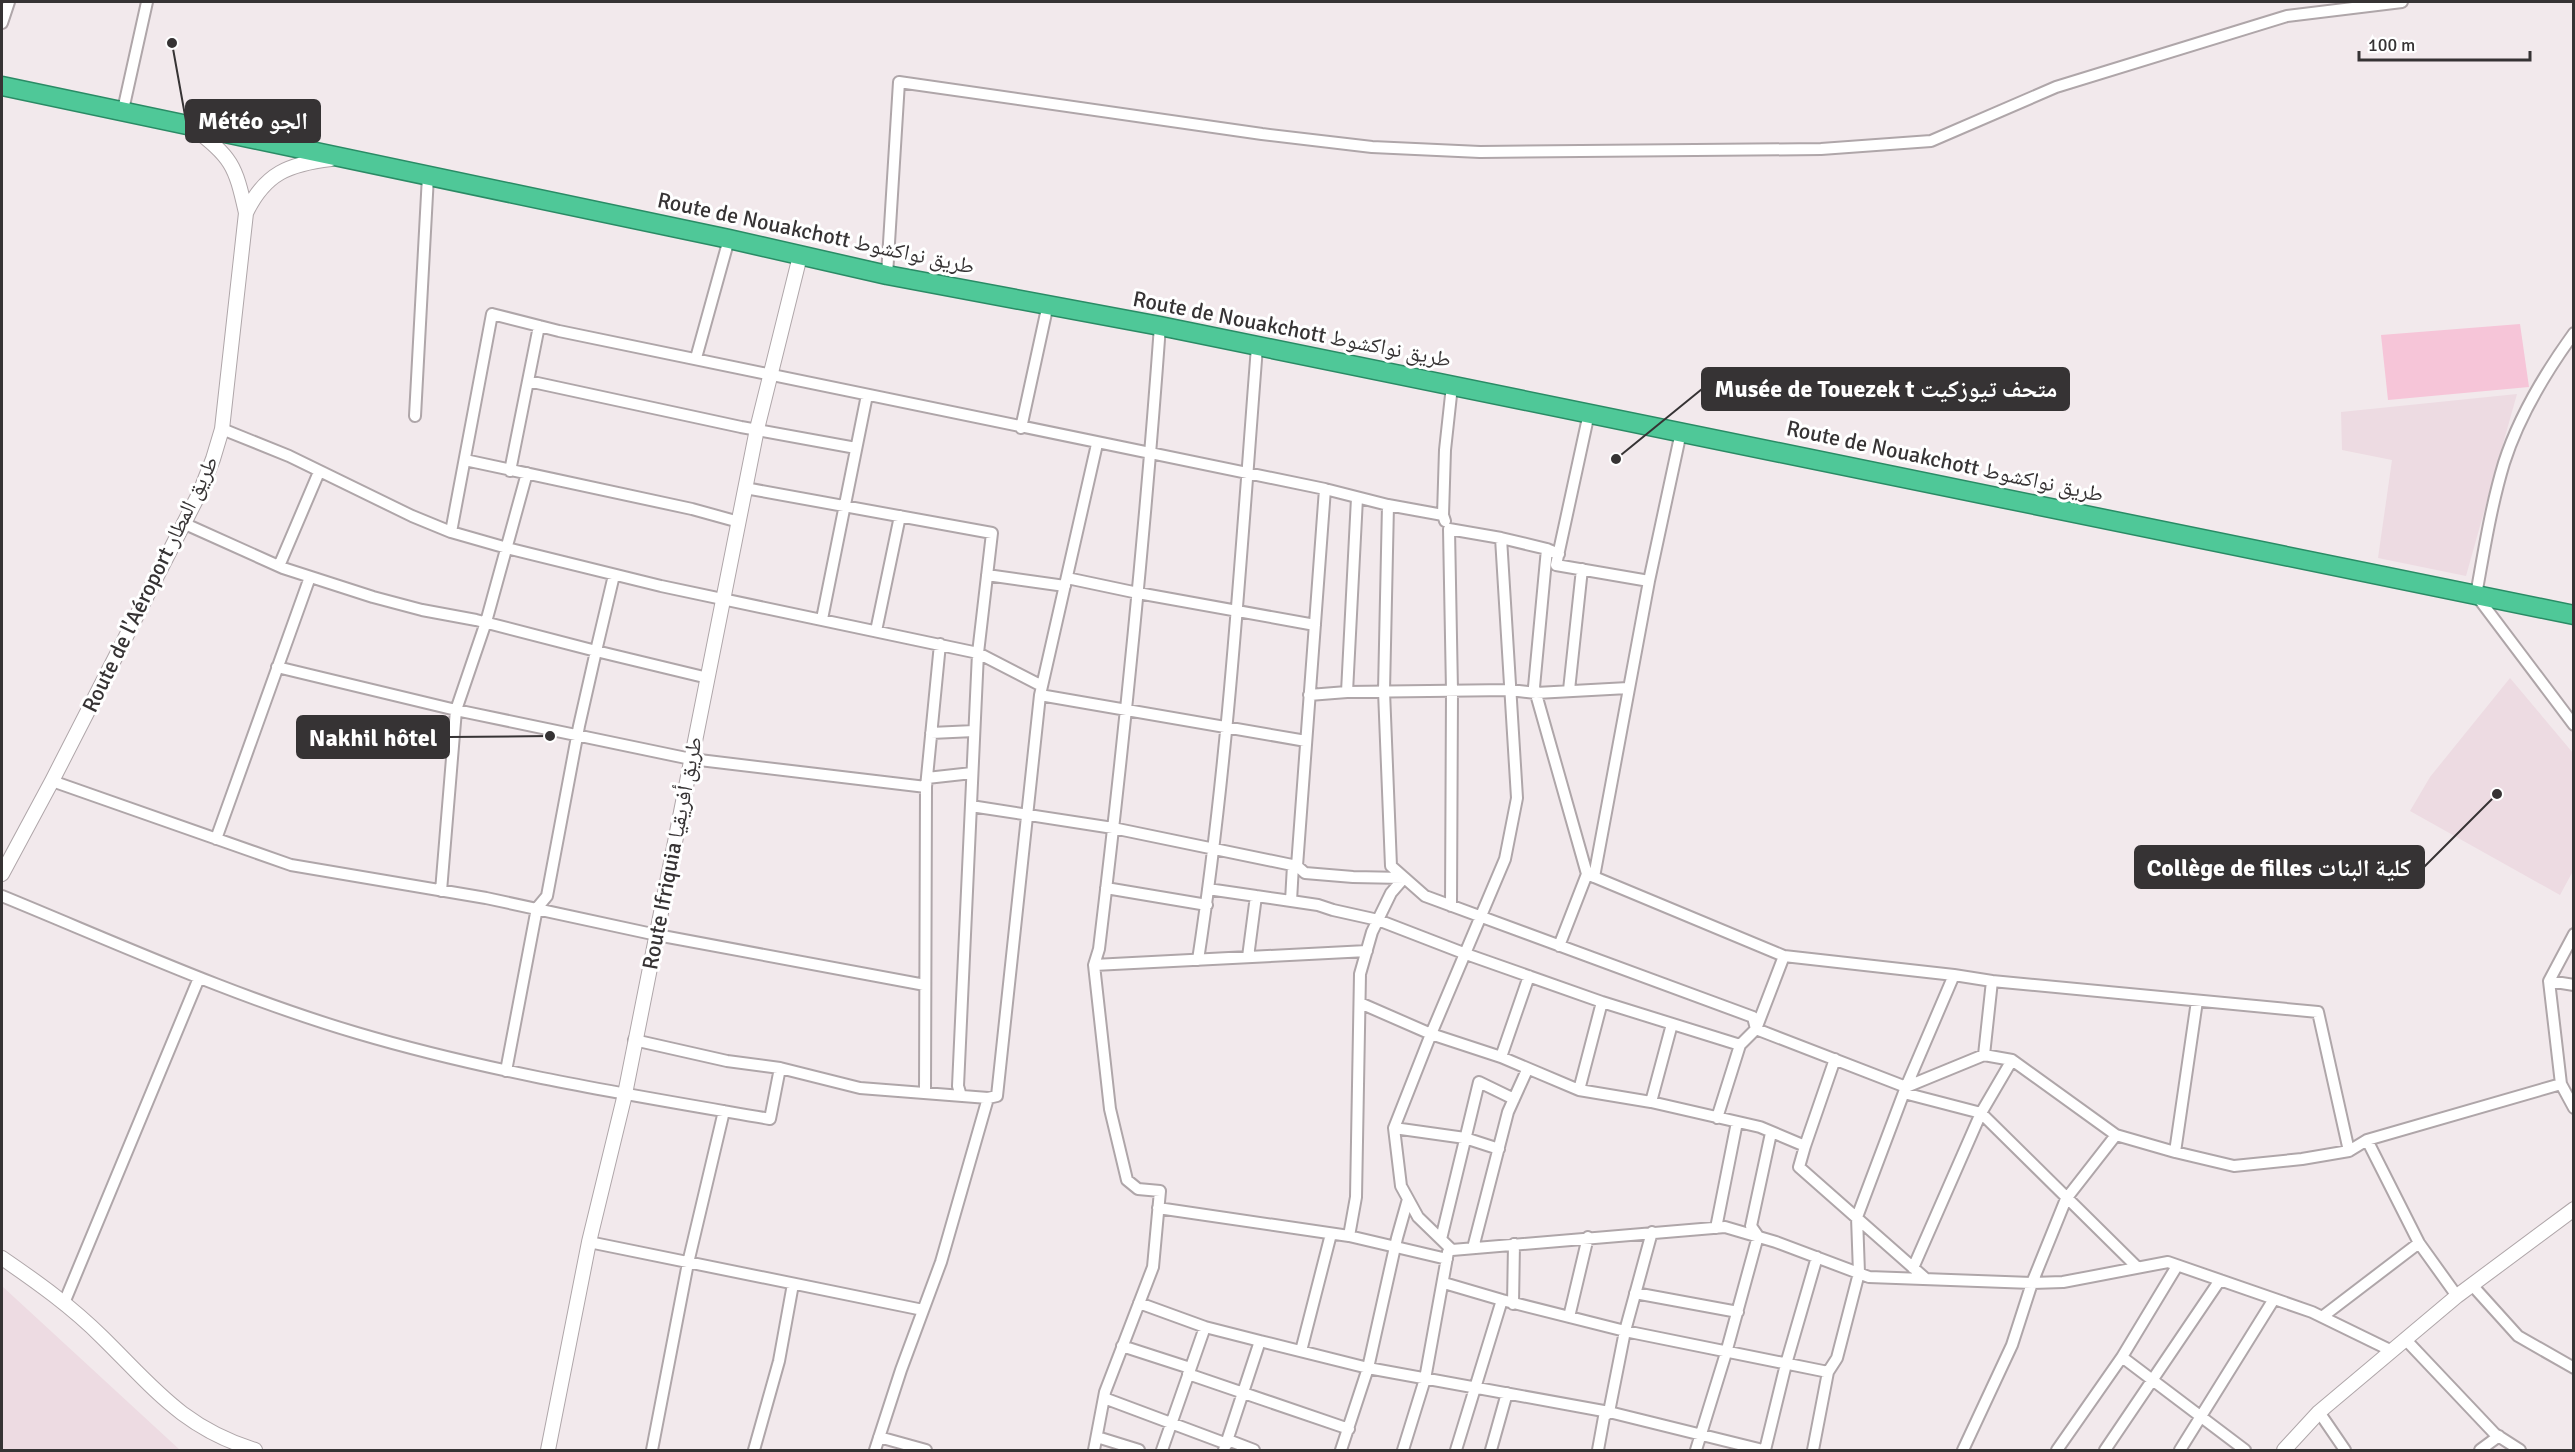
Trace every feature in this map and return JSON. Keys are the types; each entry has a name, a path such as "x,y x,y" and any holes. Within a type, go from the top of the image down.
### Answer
{"highway":[{"name":"Route de Nouakchott طريق نواكشوط","path":"2,86 729,239 887,275 1160,326 2574,615"}],"street":[{"path":"2,23 9,2"},
{"path":"123,110 147,2"},
{"path":"887,275 899,82 1262,134 1372,147 1480,152 1821,149 1931,141 2056,87 2287,16 2402,2"},
{"path":"190,126 230,160 238,175 246,213"},
{"name":"Route de l'Aéroport طريق المطار","path":"2,874 52,781 209,470 222,429 246,213 254,196 265,183 280,172 309,162 341,158"},
{"path":"415,416 428,176"},
{"path":"696,358 729,239"},
{"name":"Route Ifriquia طريق أفريقيا","path":"548,1450 589,1242 625,1094 757,429 800,256"},
{"path":"1022,428 1048,304"},
{"path":"452,532 492,314 539,326 1097,444 1443,515"},
{"path":"510,471 539,326"},
{"path":"1094,1450 1104,1398 1152,1267 1160,1191 1138,1189 1127,1180 1110,1109 1094,965 1099,949 1126,710 1160,326"},
{"path":"2574,333 2533,395 2505,461 2494,501 2476,595 2574,725"},
{"path":"1198,960 1207,905 1226,727 1257,347"},
{"path":"528,381 856,448"},
{"path":"1451,906 1452,691 1449,529 1443,515 1445,450 1452,386"},
{"path":"822,619 867,394"},
{"path":"1589,413 1556,565 1649,581"},
{"path":"222,429 289,456 412,516 452,532 507,548 614,575 978,653 1041,691 1126,710 1306,741"},
{"path":"1559,946 1590,875 1681,432"},
{"path":"634,1040 727,1061 780,1068 860,1088 988,1098 997,1096 1041,691 1097,444"},
{"path":"465,460 693,509 739,522"},
{"path":"279,566 319,472"},
{"path":"441,891 456,710 486,622 528,473"},
{"path":"745,488 992,533 978,653 958,1086 961,1096"},
{"path":"1291,901 1306,741 1324,489"},
{"path":"1347,692 1357,498"},
{"path":"1388,505 1384,691 1391,866 1425,896 1753,1017 1756,1029"},
{"path":"876,631 900,516"},
{"path":"183,523 279,566 310,577 422,610 486,622 708,678"},
{"path":"1449,529 1501,538 1559,554"},
{"path":"1501,538 1517,798 1504,859 1394,1128 1401,1186 1418,1216 1452,1250 1725,1227 1758,1236 1869,1277 2063,1282 2168,1262 2322,1317 2392,1351"},
{"path":"1547,549 1534,687 1590,875"},
{"path":"1569,690 1582,569"},
{"path":"506,1071 537,908 547,897 578,735 614,575"},
{"path":"987,575 1066,582 1315,625"},
{"path":"216,839 310,577"},
{"path":"925,1093 927,782 940,644"},
{"path":"277,666 456,710 691,759 927,782 972,773"},
{"path":"1309,695 1384,691 1510,690 1536,693 1628,688"},
{"path":"931,733 974,730"},
{"path":"52,781 291,866 537,908 657,935 926,984"},
{"path":"971,806 1113,828 1213,848 1295,865 1305,873 1404,878"},
{"path":"1590,875 1784,957 1992,981 2318,1012 2349,1151"},
{"path":"1348,1236 1356,1197 1360,974 1378,920 1392,893 1404,878"},
{"path":"1106,888 1207,905"},
{"path":"1208,890 1318,905 1378,920 1602,1002 1740,1045"},
{"path":"2,896 199,978 356,1033 506,1071 770,1119 780,1068"},
{"path":"1248,957 1256,896"},
{"path":"2574,934 2549,981 2561,1084 2574,1108"},
{"path":"1094,965 1367,951"},
{"path":"1717,1118 1740,1045 1756,1029 1784,957"},
{"path":"1813,1450 1828,1372 1837,1358 1859,1273 1857,1217 1905,1090 1954,975"},
{"path":"1501,1057 1529,976"},
{"path":"64,1303 199,978"},
{"path":"1984,1055 1992,981"},
{"path":"2549,981 2574,985"},
{"path":"2175,1152 2197,1001"},
{"path":"1579,1090 1602,1002"},
{"path":"1360,1003 1431,1034 1501,1057 1527,1070 1579,1090 1651,1102 1760,1127 1805,1146"},
{"path":"1651,1102 1672,1024"},
{"path":"1756,1029 1835,1059 1905,1090 1981,1113 2137,1267"},
{"path":"1905,1090 1984,1055 2012,1060 2116,1135 2234,1166 2302,1159 2349,1151 2367,1140 2561,1084"},
{"path":"1835,1059 1799,1167 1926,1279"},
{"path":"1913,1268 1981,1113 2012,1060"},
{"path":"1473,1248 1508,1112 1527,1070"},
{"path":"1440,1239 1479,1083 1514,1099"},
{"path":"875,1450 941,1262 988,1098"},
{"path":"652,1450 688,1263 724,1111"},
{"path":"1716,1228 1737,1122"},
{"path":"1394,1128 1465,1138 1499,1149"},
{"path":"1696,1450 1738,1312 1758,1236 1751,1226 1771,1133"},
{"path":"1964,1450 2012,1344 2032,1283 2066,1199 2116,1135"},
{"path":"2367,1140 2419,1243 2457,1296"},
{"path":"1341,1450 1368,1368 1394,1247 1408,1199"},
{"path":"1158,1208 1348,1236 1448,1259"},
{"path":"2284,1450 2319,1412 2457,1296 2574,1209"},
{"path":"1598,1450 1604,1417 1609,1412 1625,1330 1652,1232"},
{"path":"1301,1351 1331,1234"},
{"path":"1569,1317 1588,1237"},
{"path":"589,1242 923,1310"},
{"path":"2322,1317 2419,1243"},
{"path":"1514,1244 1514,1304"},
{"path":"1402,1450 1425,1379 1449,1247"},
{"path":"1139,1302 1205,1327 1368,1368 1609,1412 1764,1450 1817,1257"},
{"path":"2,1258 64,1303 102,1337 147,1385 176,1411 212,1433 255,1450"},
{"path":"2057,1450 2122,1357 2177,1266"},
{"path":"2105,1450 2154,1381 2220,1280"},
{"path":"1444,1283 1514,1304 1625,1330 1726,1353 1828,1372"},
{"path":"754,1450 779,1361 793,1284"},
{"path":"2472,1285 2518,1336 2574,1368"},
{"path":"1635,1293 1738,1312"},
{"path":"2180,1450 2274,1299"},
{"path":"1456,1450 1502,1300"},
{"path":"1162,1450 1205,1327"},
{"path":"2406,1340 2499,1436 2520,1450"},
{"path":"1226,1445 1260,1341"},
{"path":"1122,1347 1244,1394 1349,1429"},
{"path":"2122,1357 2245,1450"},
{"path":"1491,1450 1507,1393"},
{"path":"1104,1398 1226,1445 1254,1450"},
{"path":"2319,1412 2345,1450"},
{"path":"2480,1450 2499,1436"},
{"path":"879,1437 926,1450"},
{"path":"1097,1437 1139,1450"}],"shaded area":[{"path":"2520,324 2529,387 2388,400 2381,335"},
{"path":"2517,394 2466,576 2378,558 2392,460 2342,450 2341,412"},
{"path":"2510,678 2573,753 2573,871 2560,895 2410,811 2430,777"},
{"path":"2,1286 180,1450 2,1450"}],"place":[{"name":"Météo الجو","path":"172,43"},
{"name":"Musée de Touezek t متحف تيوزكيت","path":"1616,459"},
{"name":"Nakhil hôtel","path":"550,736"},
{"name":"Collège de filles كلية البنات","path":"2497,794"}]}
